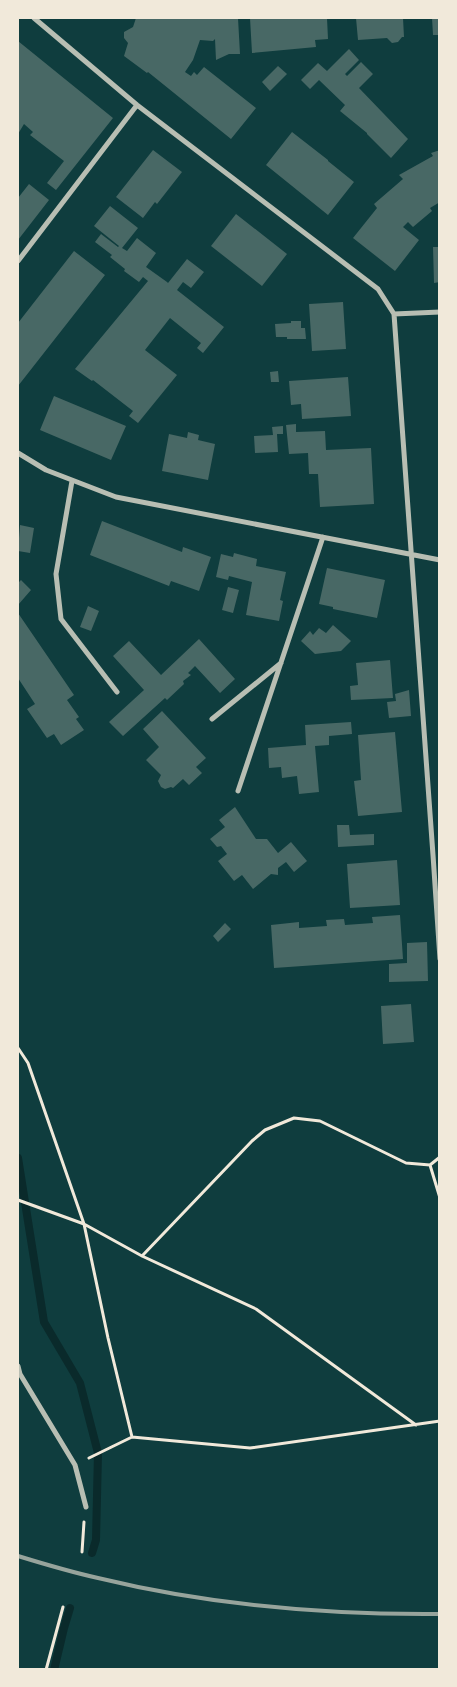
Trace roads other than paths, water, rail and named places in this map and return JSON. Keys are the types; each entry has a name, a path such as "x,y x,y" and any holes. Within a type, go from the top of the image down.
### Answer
{"street":[{"path":"34,18 137,105 378,289 394,314 411,554 436,855 440,959"},
{"path":"18,261 137,105"},
{"path":"394,314 440,312"},
{"path":"18,453 46,470 116,497 440,560"},
{"path":"72,481 56,574 61,619 117,692"},
{"path":"238,791 323,537"},
{"path":"212,719 281,662"},
{"path":"18,1366 20,1374 75,1465 86,1507"}],"waterway":[{"path":"18,1158 44,1322 80,1383 98,1453 96,1540 92,1553"},
{"path":"54,1670 70,1608"}],"railway":[{"path":"18,1556 78,1573 140,1587 225,1602 354,1613 440,1614"}]}
